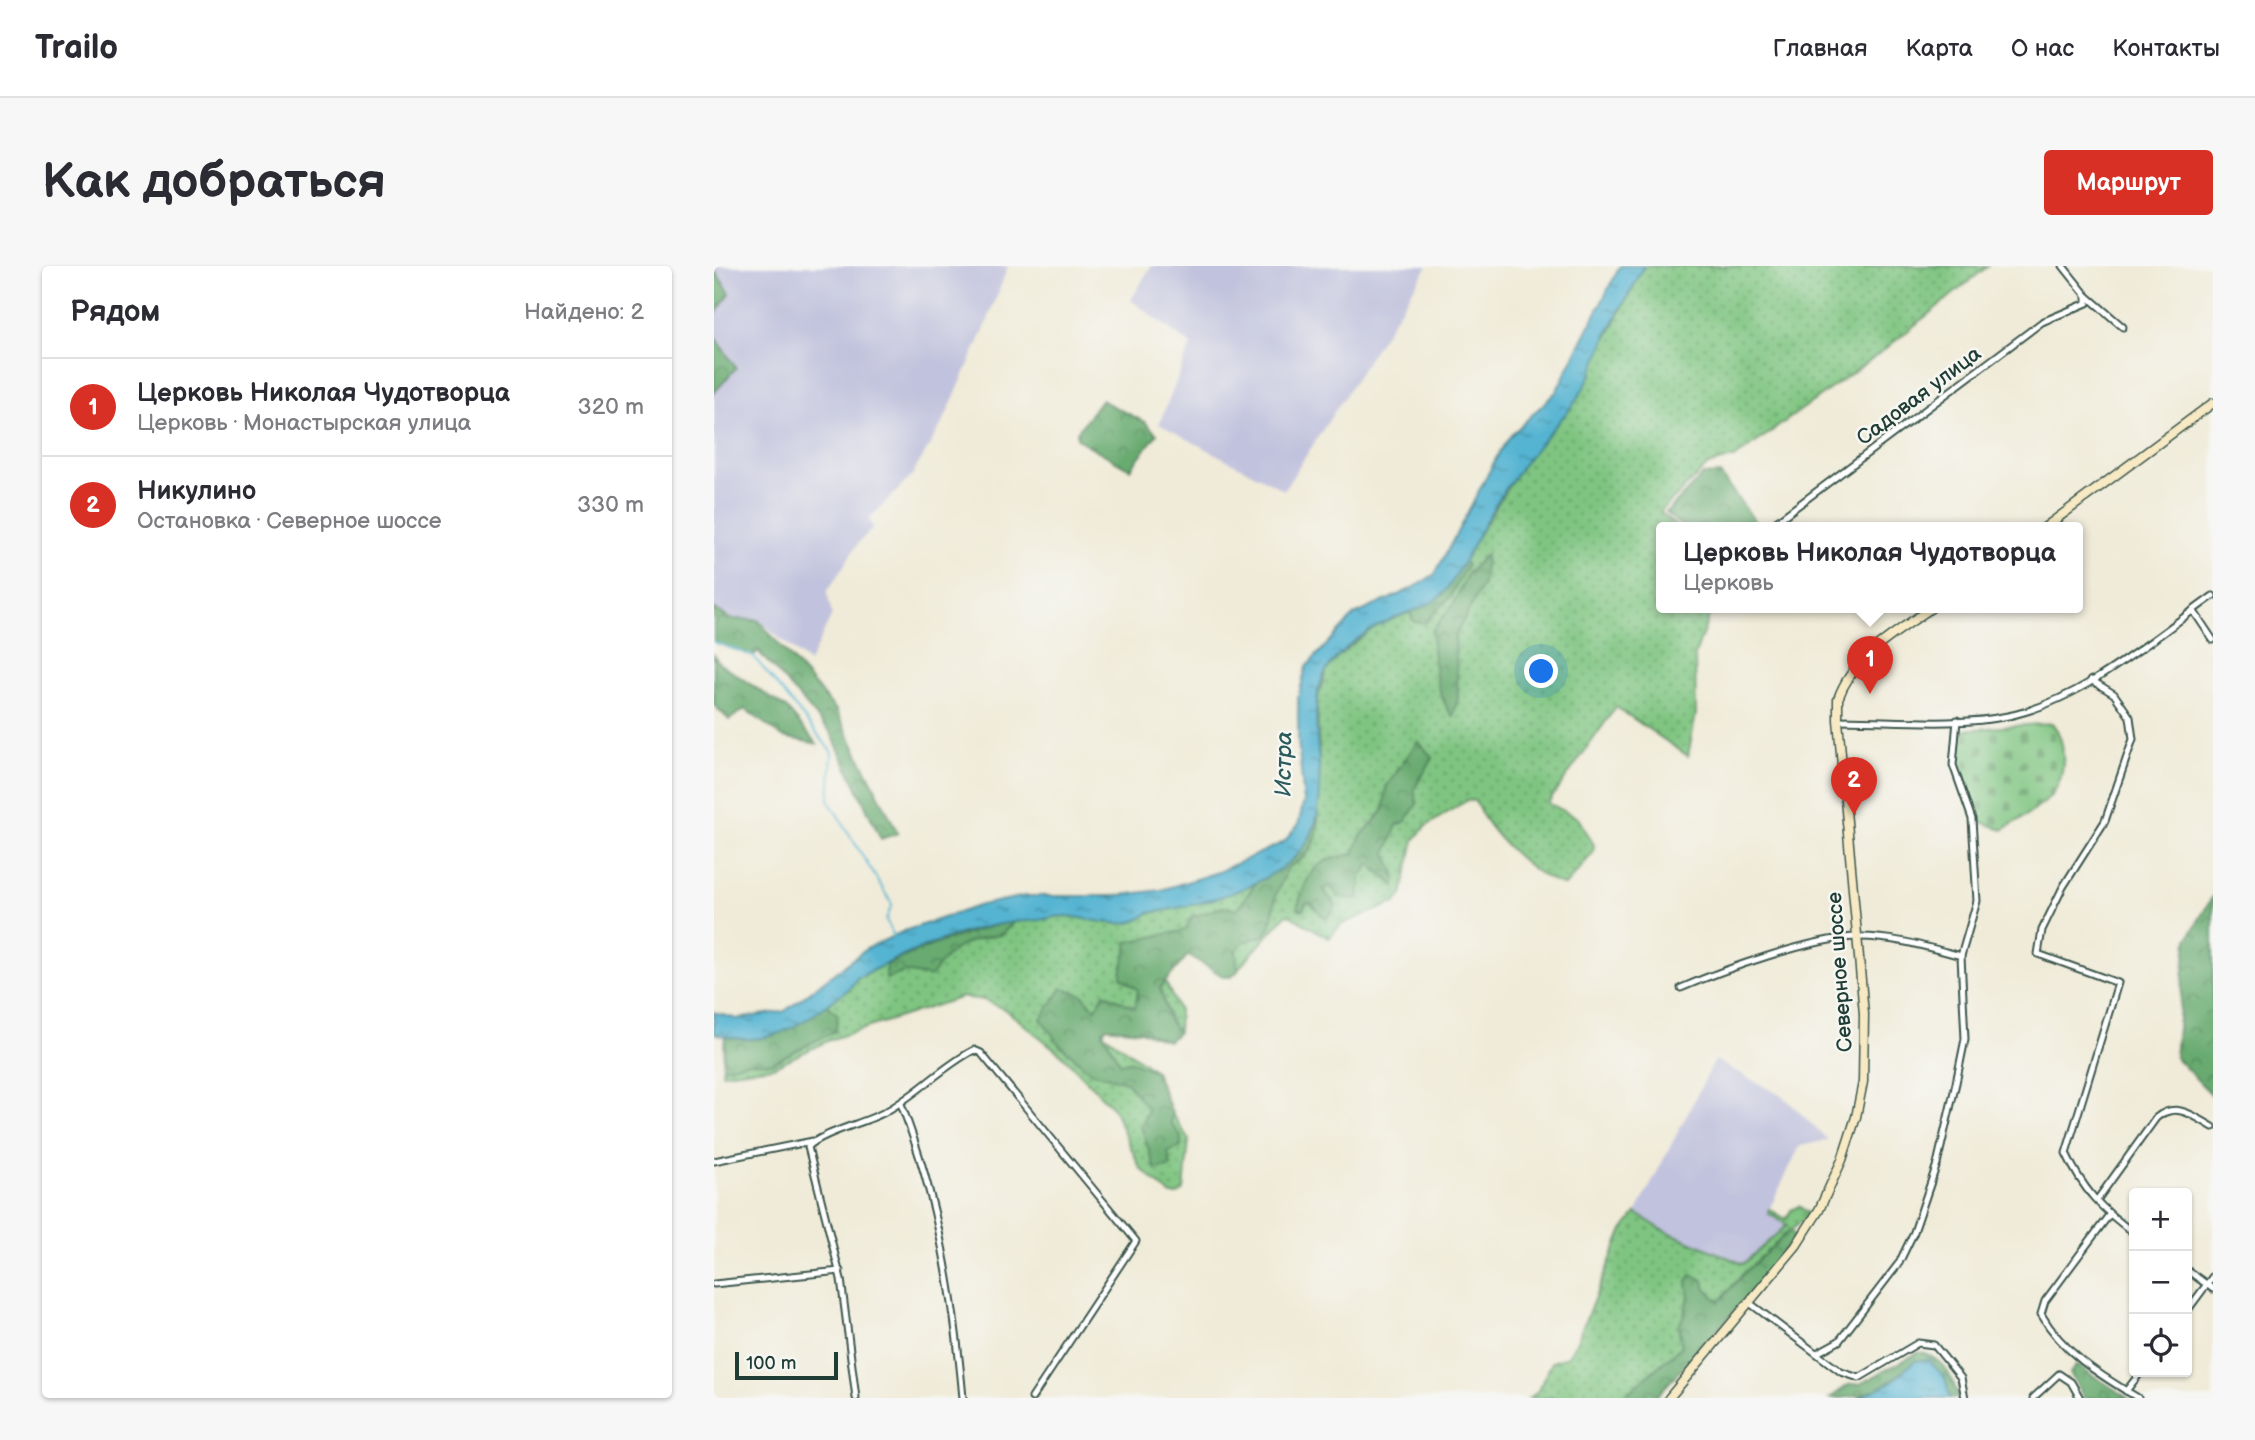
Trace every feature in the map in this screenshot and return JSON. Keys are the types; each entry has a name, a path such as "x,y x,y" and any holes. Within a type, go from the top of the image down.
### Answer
{"main road":[{"path":"2052,522 2213,402"},
{"name":"Северное шоссе","path":"1669,1398 1751,1304 1797,1246 1819,1210 1843,1160 1856,1117 1865,1050 1838,699 1849,675 1880,645 1924,613"}],"street":[{"path":"2063,266 2087,296 2123,327"},
{"name":"Садовая улица","path":"1776,522 2042,322 2087,303 2087,296"},
{"path":"1838,720 2007,716 2062,698 2213,596"},
{"path":"2193,610 2213,640"},
{"path":"2091,680 2114,694 2130,717 2133,739 2105,821 2063,887 2042,930 2038,954 2118,983 2066,1153 2081,1186 2109,1215 2129,1229"},
{"path":"1816,1353 1839,1341 1852,1327 1899,1263 1914,1232 1937,1164 1965,1040 1961,956 1977,901 1972,819 1954,765 1956,719"},
{"path":"1681,988 1760,960 1856,937 1905,942 1961,956"},
{"path":"714,1161 813,1142 845,1130 901,1104 968,1053 974,1050 981,1054 1136,1241 1032,1398"},
{"path":"901,1104 921,1156 941,1233 957,1326 963,1398"},
{"path":"2097,1200 2156,1118 2165,1110 2174,1108 2187,1112 2213,1127"},
{"path":"813,1142 808,1147 808,1156 840,1271 856,1398"},
{"path":"2109,1215 2045,1301 2040,1314 2050,1331 2075,1357 2138,1398"},
{"path":"714,1284 840,1271"},
{"path":"2192,1274 2213,1289"},
{"path":"2192,1304 2213,1276"},
{"path":"1751,1304 1841,1372 1859,1378 1917,1343 1934,1345 1961,1378 1965,1398"},
{"path":"2033,1398 2059,1374 2071,1382 2080,1398"},
{"path":"2126,1391 2137,1377"}],"shaded area":[{"path":"714,266 1008,266 985,328 943,422 911,477 869,519 873,528 859,542 827,592 832,615 809,663 758,620 730,619 714,608"},
{"path":"1151,266 1428,266 1284,490 1159,424 1191,345 1131,300"},
{"path":"1715,1060 1784,1097 1828,1140 1800,1146 1768,1212 1787,1225 1743,1264 1661,1229 1636,1213"}],"green space":[{"path":"1644,266 1988,266 1884,350 1736,457 1708,465 1660,512 1671,522 1656,522 1656,613 1710,613 1695,655 1696,714 1688,756 1616,707 1548,803 1578,818 1594,845 1593,853 1565,886 1552,881 1525,863 1500,839 1475,801 1467,800 1425,827 1414,840 1402,895 1395,903 1342,924 1329,938 1287,914 1231,977 1223,976 1188,955 1165,981 1179,1011 1178,1032 1168,1041 1141,1031 1105,1027 1103,1033 1155,1071 1172,1113 1189,1140 1184,1190 1178,1195 1171,1195 1140,1168 1113,1108 1062,1055 1006,1010 984,1000 962,997 832,1039 773,1067 722,1073 725,1037 748,1042 827,1005 850,988 857,978 881,966 1016,920 1066,916 1109,923 1130,922 1148,913 1208,901 1281,868 1315,828 1320,792 1317,701 1326,671 1338,656 1376,626 1421,608 1456,572 1522,464 1575,400"},
{"path":"714,270 730,293 714,316"},
{"path":"714,336 736,368 714,393"},
{"path":"1101,400 1145,422 1157,434 1130,469 1077,439 1077,432"},
{"path":"1720,474 1756,522 1677,522 1666,513 1703,475"},
{"path":"1486,554 1483,584 1455,636 1458,698 1453,717 1439,687 1432,631 1454,603 1467,574"},
{"path":"1463,561 1467,565 1450,597 1425,623 1414,622 1409,611 1421,608"},
{"path":"714,608 730,619 758,620 836,710 898,833 881,839 831,733 758,651 753,656 714,642"},
{"path":"714,655 719,663 786,708 817,744 783,737 745,709 729,720 714,705"},
{"path":"2052,723 2061,740 2063,761 2059,782 2048,799 2003,830 1976,820 1959,766 1962,730"},
{"path":"1418,741 1433,758 1414,789 1417,804 1405,822 1397,825 1386,854 1395,873 1395,886 1370,864 1361,877 1358,899 1339,897 1330,886 1323,889 1336,906 1326,919 1311,903 1306,903 1303,910 1297,908 1305,884 1315,869 1329,860 1354,854 1360,837 1384,810 1386,787"},
{"path":"1317,813 1316,838 1309,852 1288,867 1276,894 1271,925 1265,935 1243,942 1236,951 1238,971 1231,977 1223,976 1188,955 1160,988 1169,1020 1178,1032 1168,1041 1141,1031 1106,1027 1103,1033 1120,1063 1130,1061 1155,1071 1172,1113 1171,1123 1181,1137 1181,1147 1168,1152 1171,1167 1155,1169 1141,1126 1148,1110 1127,1082 1091,1072 1059,1044 1041,1019 1062,988 1083,995 1095,1009 1104,993 1135,1008 1138,990 1121,977 1127,942 1186,930 1191,917 1223,907 1237,909 1258,880 1296,857 1315,828"},
{"path":"2213,896 2213,1096 2175,1057 2187,940"},
{"path":"1016,920 1001,935 960,946 945,958 930,977 905,972 886,979 887,965 903,957 950,939"},
{"path":"827,1005 838,1015 835,1031 772,1063 748,1062 723,1068 725,1037 767,1037 790,1028"},
{"path":"1799,1206 1809,1214 1743,1274 1719,1302 1705,1287 1687,1281 1689,1297 1679,1332 1682,1346 1622,1398 1529,1398 1537,1392 1552,1362 1568,1356 1576,1343 1622,1232 1636,1213 1661,1229 1743,1264 1787,1225 1768,1213 1769,1209 1786,1219 1791,1210"},
{"path":"1789,1231 1796,1235 1746,1298 1655,1398 1622,1398 1682,1346 1679,1325 1686,1312 1689,1297 1687,1281 1691,1275 1704,1280 1705,1287 1719,1302 1743,1274"},
{"path":"1919,1352 1941,1363 1959,1398 1950,1398 1915,1361 1876,1390 1856,1396 1830,1398 1850,1384 1860,1384"},
{"path":"2077,1365 2128,1398 2084,1398 2070,1373"}],"water":[{"path":"1620,266 1644,266 1613,323 1587,382 1575,402 1503,493 1447,589 1429,604 1364,634 1339,655 1326,671 1318,691 1316,713 1320,791 1317,816 1309,838 1294,858 1244,888 1205,901 1148,913 1130,922 1108,923 1060,916 1006,923 962,933 898,958 857,978 850,988 803,1022 787,1030 753,1039 714,1033 714,1012 737,1019 785,1011 866,949 904,931 981,905 1025,896 1114,896 1161,890 1218,872 1284,842 1298,825 1304,801 1298,741 1298,698 1306,667 1354,615 1413,588 1435,574 1500,451 1511,435 1556,392"},
{"path":"1929,1360 1945,1378 1950,1398 1859,1398 1890,1383 1915,1361"}],"waterway":[{"path":"714,642 753,656 832,752 829,801 892,904 886,920 894,936"}],"place":[{"name":"Церковь Николая Чудотворца","path":"1870,694"},
{"name":"Никулино","path":"1854,815"}],"water label":[{"name":"Истра","path":"1284,764"}]}
